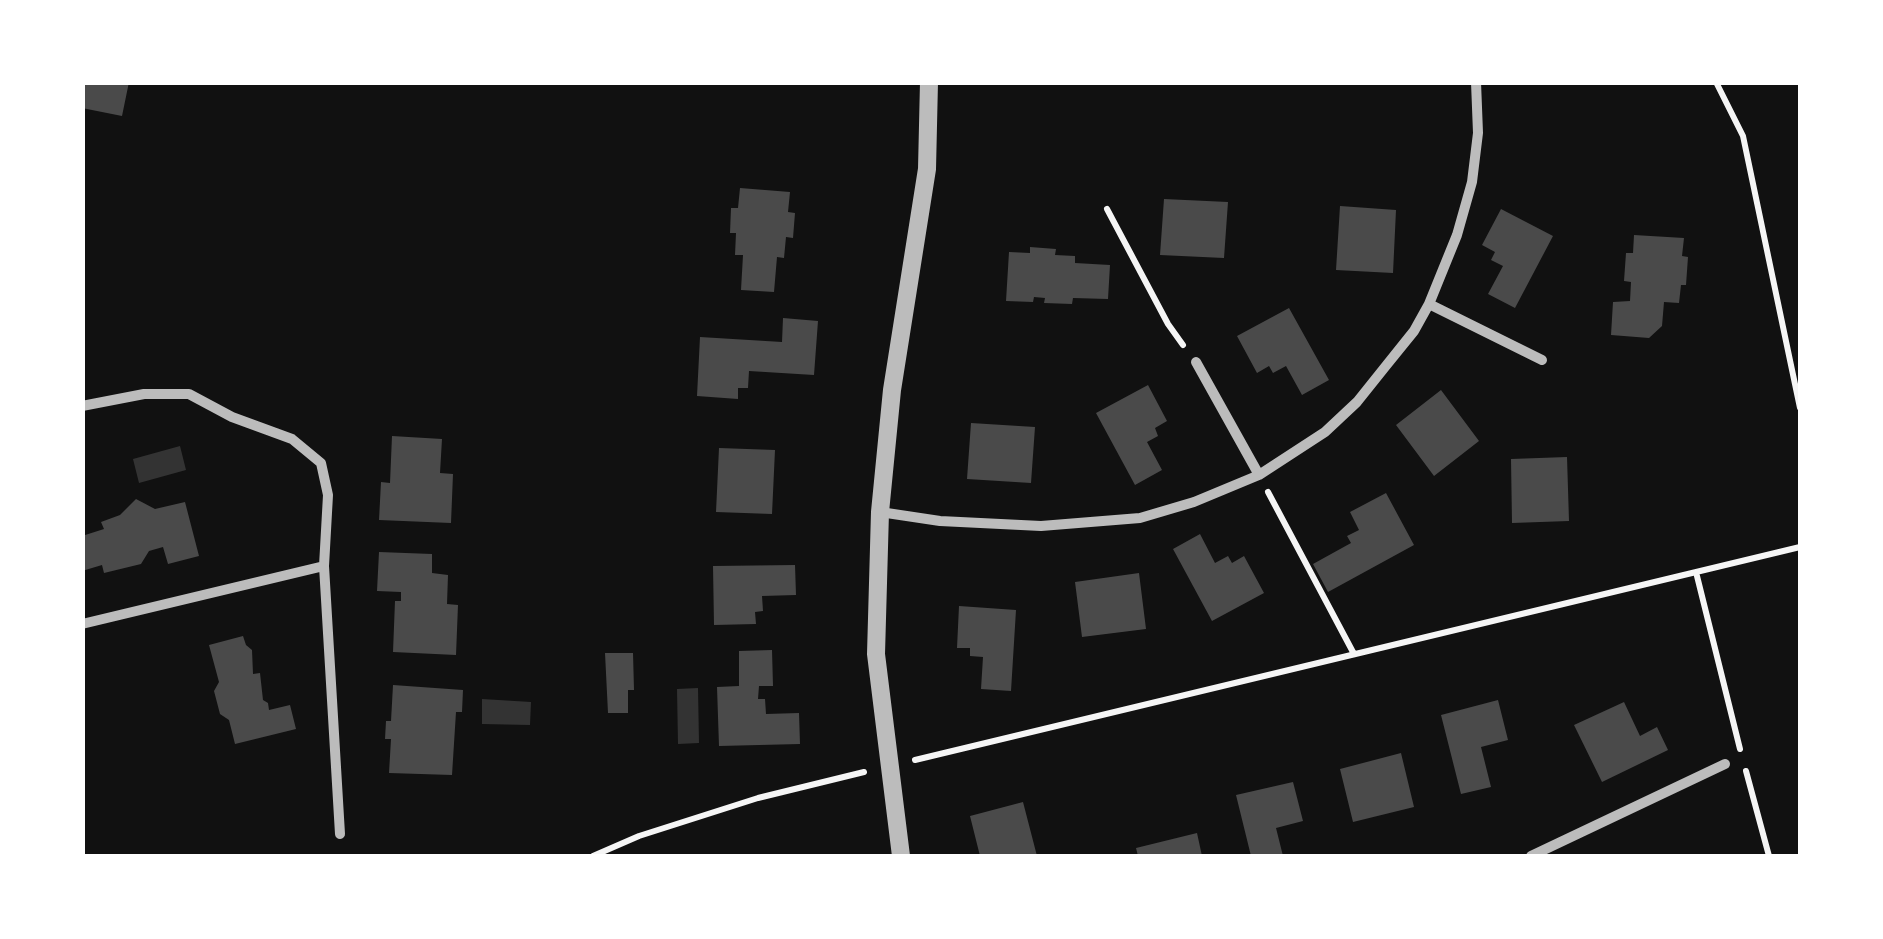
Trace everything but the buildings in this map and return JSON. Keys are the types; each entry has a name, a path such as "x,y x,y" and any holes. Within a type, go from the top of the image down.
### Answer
{"street":[{"path":"901,856 876,654 880,512 892,390 927,168 929,82"},
{"path":"880,512 940,521 1041,526 1140,518 1194,502 1258,475 1325,432 1357,402 1414,330 1429,304 1457,235 1472,182 1478,133 1476,82"},
{"path":"1429,304 1542,360"},
{"path":"1196,362 1258,475"},
{"path":"82,406 144,394 189,394 232,417 292,439 320,462 328,495 324,566 340,834"},
{"path":"82,624 324,566"},
{"path":"1531,856 1725,764"}],"path":[{"path":"1716,82 1743,136 1800,408"},
{"path":"1106,209 1168,324 1196,362"},
{"path":"1258,475 1354,654"},
{"path":"594,856 639,836 758,798 1800,547"},
{"path":"1696,572 1770,856"}],"shaded area":[{"path":"180,446 186,470 139,483 133,459"},
{"path":"698,688 699,743 678,744 677,689"},
{"path":"482,699 531,702 530,725 482,724"}]}
